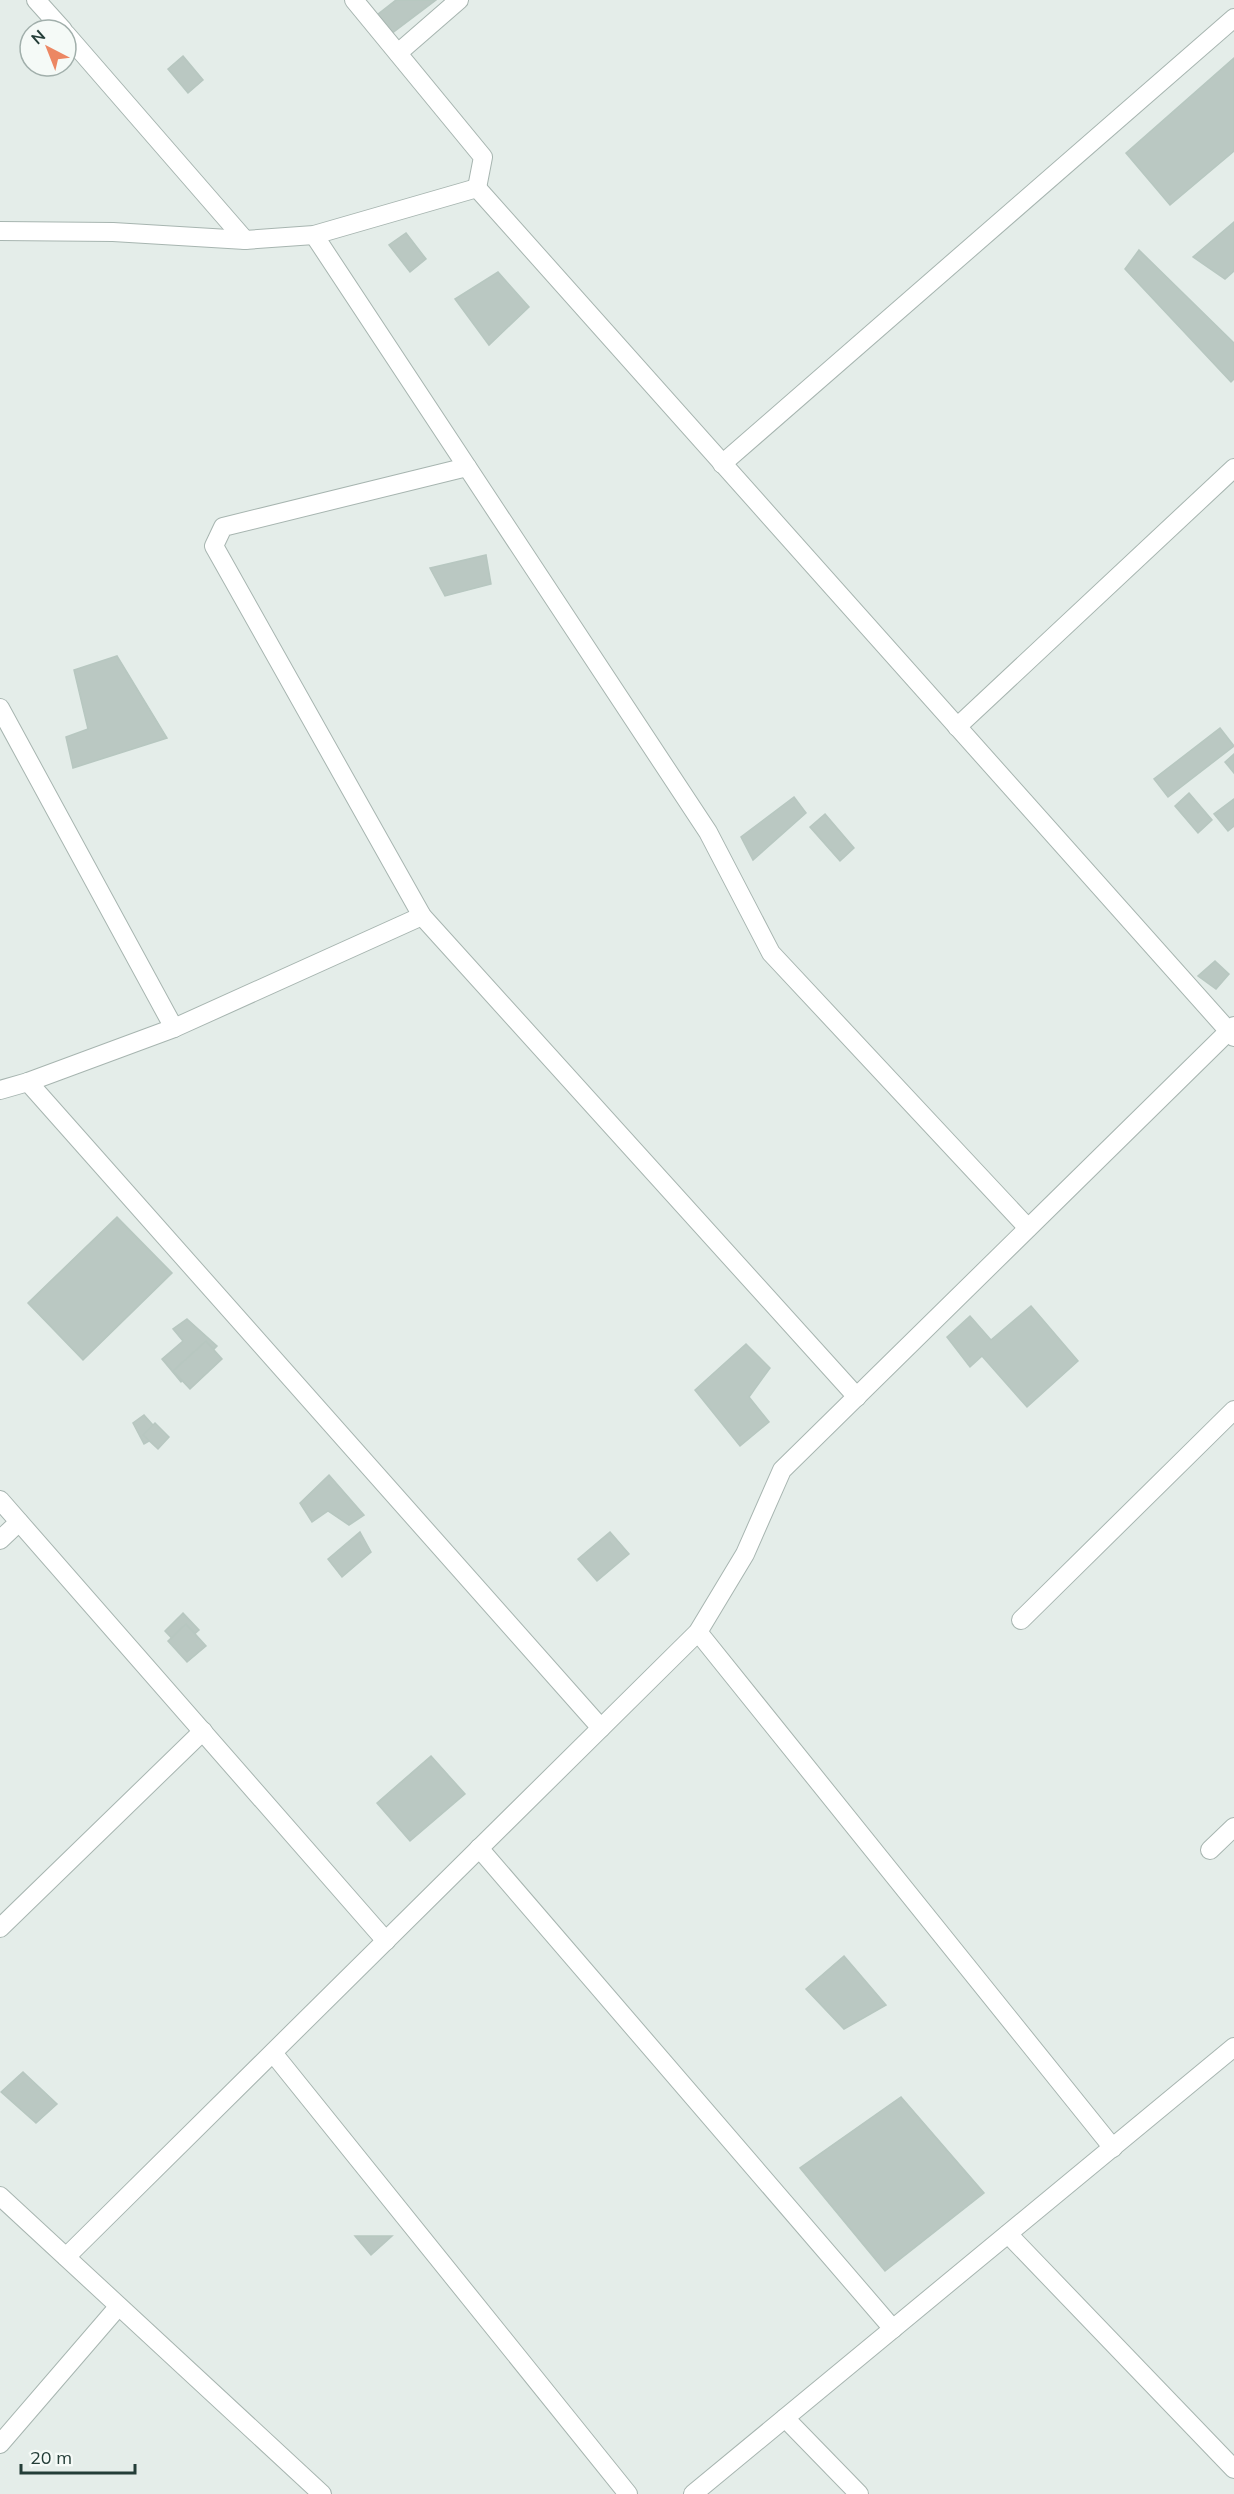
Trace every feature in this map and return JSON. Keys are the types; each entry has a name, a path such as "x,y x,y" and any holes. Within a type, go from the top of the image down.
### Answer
{"street":[{"path":"36,0 52,18"},
{"path":"354,0 483,157 477,189"},
{"path":"398,53 459,0"},
{"path":"722,464 1234,18"},
{"path":"78,48 245,240"},
{"path":"66,2257 698,1632 745,1554 782,1470 1232,1031 477,189"},
{"path":"0,231 113,232 245,240 314,235 477,189"},
{"path":"314,235 708,832 771,953 1028,1228"},
{"path":"467,467 223,527 214,546 422,916 857,1396"},
{"path":"957,727 1234,468"},
{"path":"0,708 174,1028"},
{"path":"0,1090 28,1082 174,1028 422,916"},
{"path":"28,1082 601,1728"},
{"path":"1021,1620 1234,1410"},
{"path":"0,1500 386,1941"},
{"path":"0,1540 19,1522"},
{"path":"698,1632 1113,2148"},
{"path":"0,1928 202,1731"},
{"path":"1210,1850 1234,1827"},
{"path":"480,1848 894,2329"},
{"path":"693,2494 1234,2047"},
{"path":"273,2053 628,2494"},
{"path":"0,2196 314,2492"},
{"path":"1008,2234 1234,2469"},
{"path":"0,2444 118,2307"},
{"path":"785,2418 859,2494"}],"building":[{"path":"396,0 436,0 391,34 377,15"},
{"path":"183,56 203,80 188,93 168,69"},
{"path":"1234,58 1234,151 1170,205 1126,153"},
{"path":"1234,222 1234,271 1225,279 1193,257"},
{"path":"406,233 426,259 410,272 389,245"},
{"path":"1139,250 1234,343 1234,379 1231,382 1125,269"},
{"path":"498,272 529,307 489,345 455,299"},
{"path":"486,555 491,584 445,596 430,568"},
{"path":"117,656 167,738 73,768 66,737 88,729 74,670"},
{"path":"1220,728 1234,746 1168,797 1154,779"},
{"path":"1234,754 1234,773 1225,762"},
{"path":"1189,793 1212,820 1198,833 1175,806"},
{"path":"794,797 806,813 753,860 741,837"},
{"path":"1234,799 1234,826 1228,831 1214,814"},
{"path":"825,814 854,848 840,861 810,827"},
{"path":"1215,961 1229,974 1216,989 1198,976"},
{"path":"117,1217 172,1273 83,1360 28,1303"},
{"path":"1031,1306 1078,1361 1027,1407 982,1356 970,1367 947,1337 970,1316 991,1340"},
{"path":"187,1319 217,1346 181,1382 162,1359 183,1341 173,1329"},
{"path":"206,1341 222,1359 190,1389 173,1371"},
{"path":"746,1344 770,1368 749,1397 769,1422 740,1446 695,1390"},
{"path":"144,1415 161,1434 144,1444 133,1423"},
{"path":"155,1423 169,1437 158,1449 143,1435"},
{"path":"329,1475 364,1515 349,1525 328,1511 312,1522 300,1503"},
{"path":"360,1532 371,1552 342,1577 328,1559"},
{"path":"610,1532 629,1554 597,1581 578,1559"},
{"path":"183,1613 199,1630 180,1647 165,1631"},
{"path":"186,1624 206,1646 187,1662 168,1641"},
{"path":"431,1756 465,1794 410,1841 377,1803"},
{"path":"844,1956 886,2005 844,2029 806,1989"},
{"path":"23,2072 57,2104 36,2123 1,2092"},
{"path":"901,2097 984,2193 885,2271 800,2168"},
{"path":"355,2236 392,2236 371,2255"}]}
